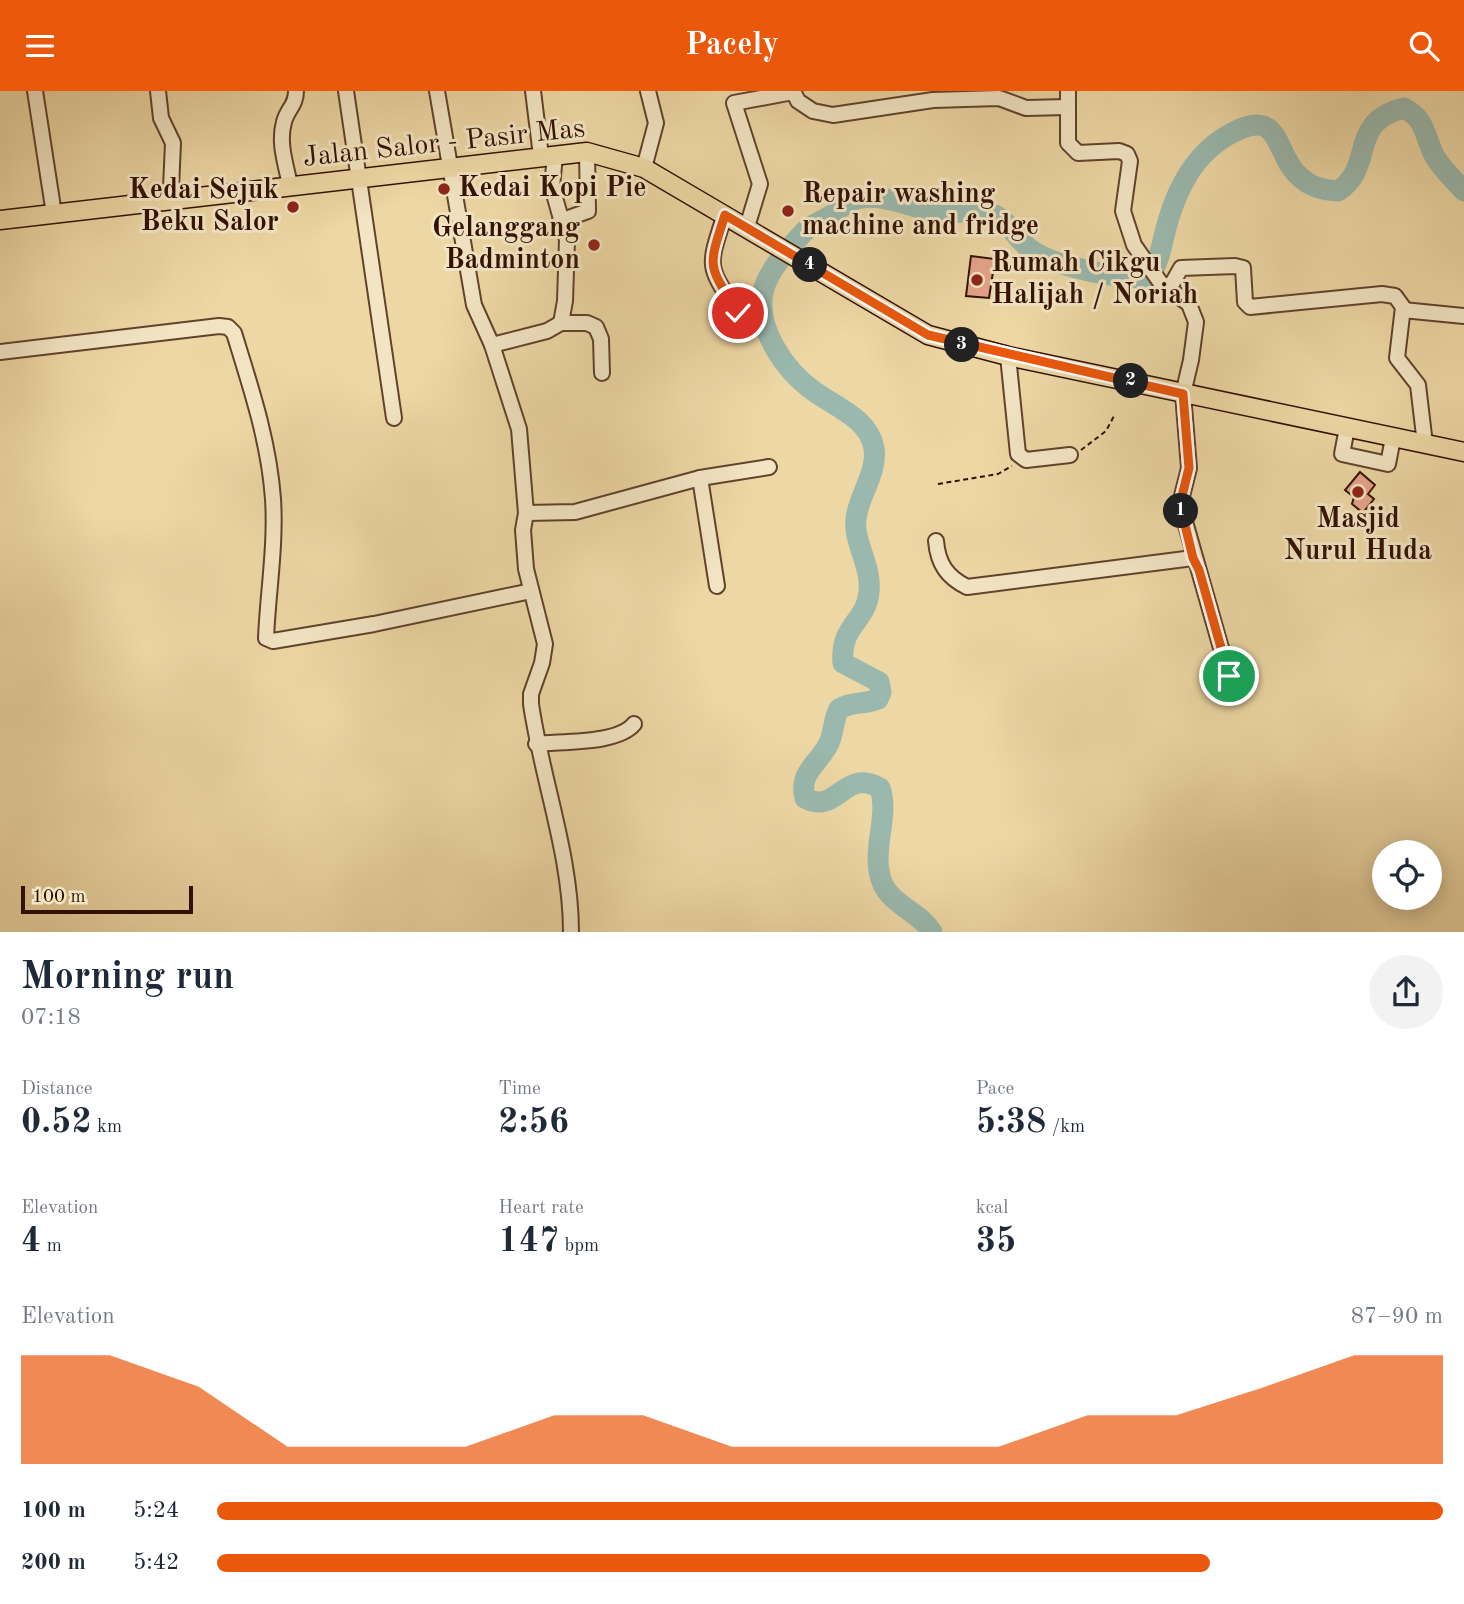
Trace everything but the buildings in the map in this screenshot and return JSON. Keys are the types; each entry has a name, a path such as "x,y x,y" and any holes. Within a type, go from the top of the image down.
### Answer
{"main road":[{"name":"Jalan Salor - Pasir Mas","path":"0,219 587,152 644,168 928,335 1008,356 1464,452"}],"street":[{"path":"35,91 54,214"},
{"path":"158,91 161,118 173,143 171,188 174,201"},
{"path":"290,185 282,147 283,123 296,104 296,91"},
{"path":"346,91 394,418"},
{"path":"437,91 474,305 492,345 519,429 526,513 523,530 531,591 545,644 542,663 531,694 536,744 560,844 571,932"},
{"path":"533,91 548,155 552,187 567,240 568,265 561,323"},
{"path":"644,168 656,123 648,91"},
{"path":"747,227 759,191 760,177 733,103 793,91 798,101 813,111 833,115 933,100 999,98 1026,107 1066,107"},
{"path":"1068,91 1068,143 1078,153 1119,151 1127,154 1130,161 1123,211 1134,245 1165,285 1189,304 1196,322 1183,394 1189,468 1180,504 1193,558 1199,570 1229,676 1233,684 1241,689"},
{"path":"561,221 582,216 589,211 587,152"},
{"path":"725,215 711,263 714,274 738,313"},
{"path":"1165,285 1181,268 1235,266 1243,268 1245,273 1245,302 1250,307 1388,294 1399,300 1403,310 1397,358 1418,385 1426,444"},
{"path":"1403,310 1464,316"},
{"path":"492,345 547,331 561,323 587,323 596,327 601,339 603,373"},
{"path":"0,352 219,326 228,327 234,333 267,448 273,500 266,638 272,641 374,624 531,591"},
{"path":"1008,356 1021,458 1070,455"},
{"path":"1348,428 1342,454 1388,464 1394,437"},
{"path":"526,513 575,512 700,478 769,467"},
{"path":"700,478 717,586"},
{"path":"936,541 937,556 944,571 967,587 1193,558"},
{"path":"536,744 612,737 629,731 634,724"}],"path":[{"path":"1070,455 1090,447 1106,431 1114,416"},
{"path":"938,484 1008,471 1021,458"}],"waterway":[{"path":"932,932 892,897 882,882 878,858 883,811 880,788 868,783 858,783 825,801 816,802 805,798 804,781 829,743 839,709 878,699 881,692 879,682 843,663 845,640 863,611 869,592 868,573 857,536 856,519 871,475 874,448 871,438 859,421 804,383 774,346 767,332 762,303 764,288 776,265 810,227 847,203 869,197 941,213 987,212 1006,223 1031,250 1041,256 1105,274 1148,277 1157,261 1180,188 1196,163 1218,141 1248,126 1260,125 1275,136 1291,167 1303,180 1317,187 1338,191 1349,181 1356,169 1368,134 1375,123 1404,108 1420,122 1436,158 1464,191"}],"place":[{"name":"Kedai Kopi Pie","path":"444,189"},
{"name":"Kedai Sejuk Beku Salor","path":"293,207"},
{"name":"Repair washing machine and fridge","path":"788,211"},
{"name":"Gelanggang Badminton","path":"594,245"},
{"name":"Rumah Cikgu Halijah / Noriah","path":"977,280"},
{"name":"Masjid Nurul Huda","path":"1358,492"}],"route":[{"path":"738,313 714,274 711,263 725,215 928,335 1008,356 1183,394 1189,468 1180,504 1193,558 1199,570 1229,676"}]}
